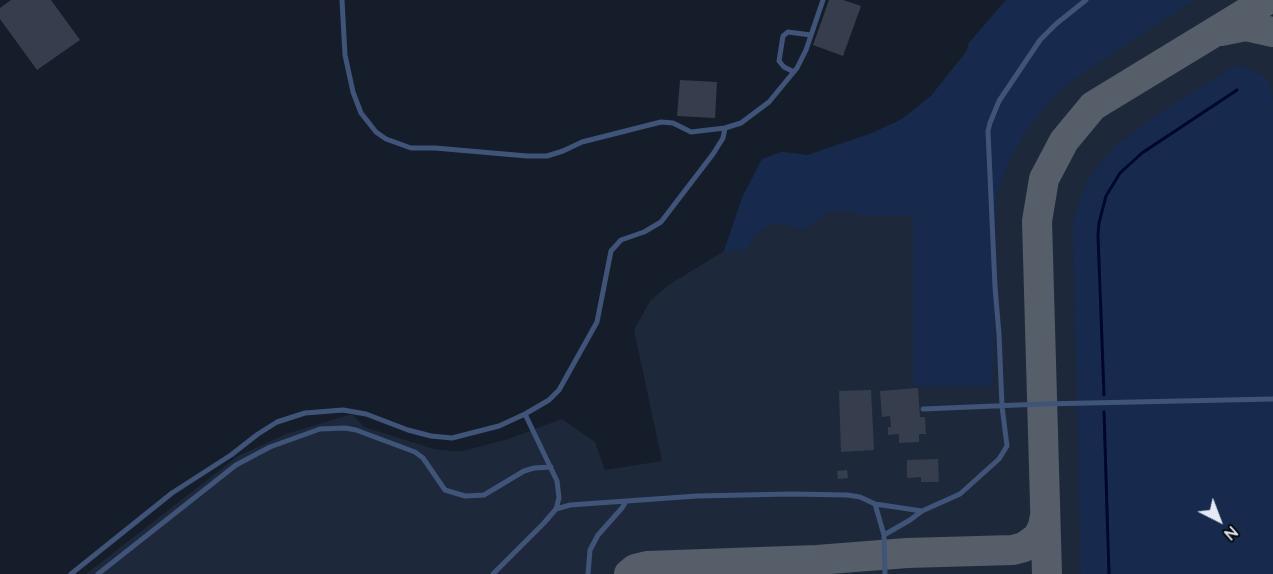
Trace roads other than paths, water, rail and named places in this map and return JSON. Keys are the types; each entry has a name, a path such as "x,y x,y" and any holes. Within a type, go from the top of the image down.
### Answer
{"lane":[{"path":"342,0 345,55 356,103 376,132 399,145 411,148 527,156 547,156 582,142 661,122 673,123 691,132 725,128 741,123 756,114 769,102 794,72 811,35 823,0"},
{"path":"884,535 922,511 960,494 1005,453 1007,446 1002,406 993,251 990,123 999,101 1040,40 1086,0"},
{"path":"794,72 784,68 780,61 783,36 788,32 811,35"},
{"path":"71,574 172,493 277,422 305,413 343,410 366,414 408,430 452,438 483,431 525,414 549,400 559,390 597,322 611,251 621,240 644,232 661,222 723,138 725,128"},
{"path":"924,409 1273,399"},
{"path":"493,574 556,509 559,498 559,488 551,467 525,414"},
{"path":"98,574 236,465 270,447 320,429 356,430 415,452 423,458 445,490 465,496 484,495 524,471 551,467"},
{"path":"556,509 570,505 625,503 697,496 791,494 847,495 860,497 874,504 922,511"},
{"path":"588,574 590,550 598,535 625,503"},
{"path":"874,504 884,535 885,574"}],"waterway":[{"path":"1104,395 1098,235 1106,196 1120,173 1142,153 1237,90"},
{"path":"1104,412 1109,574"}]}
